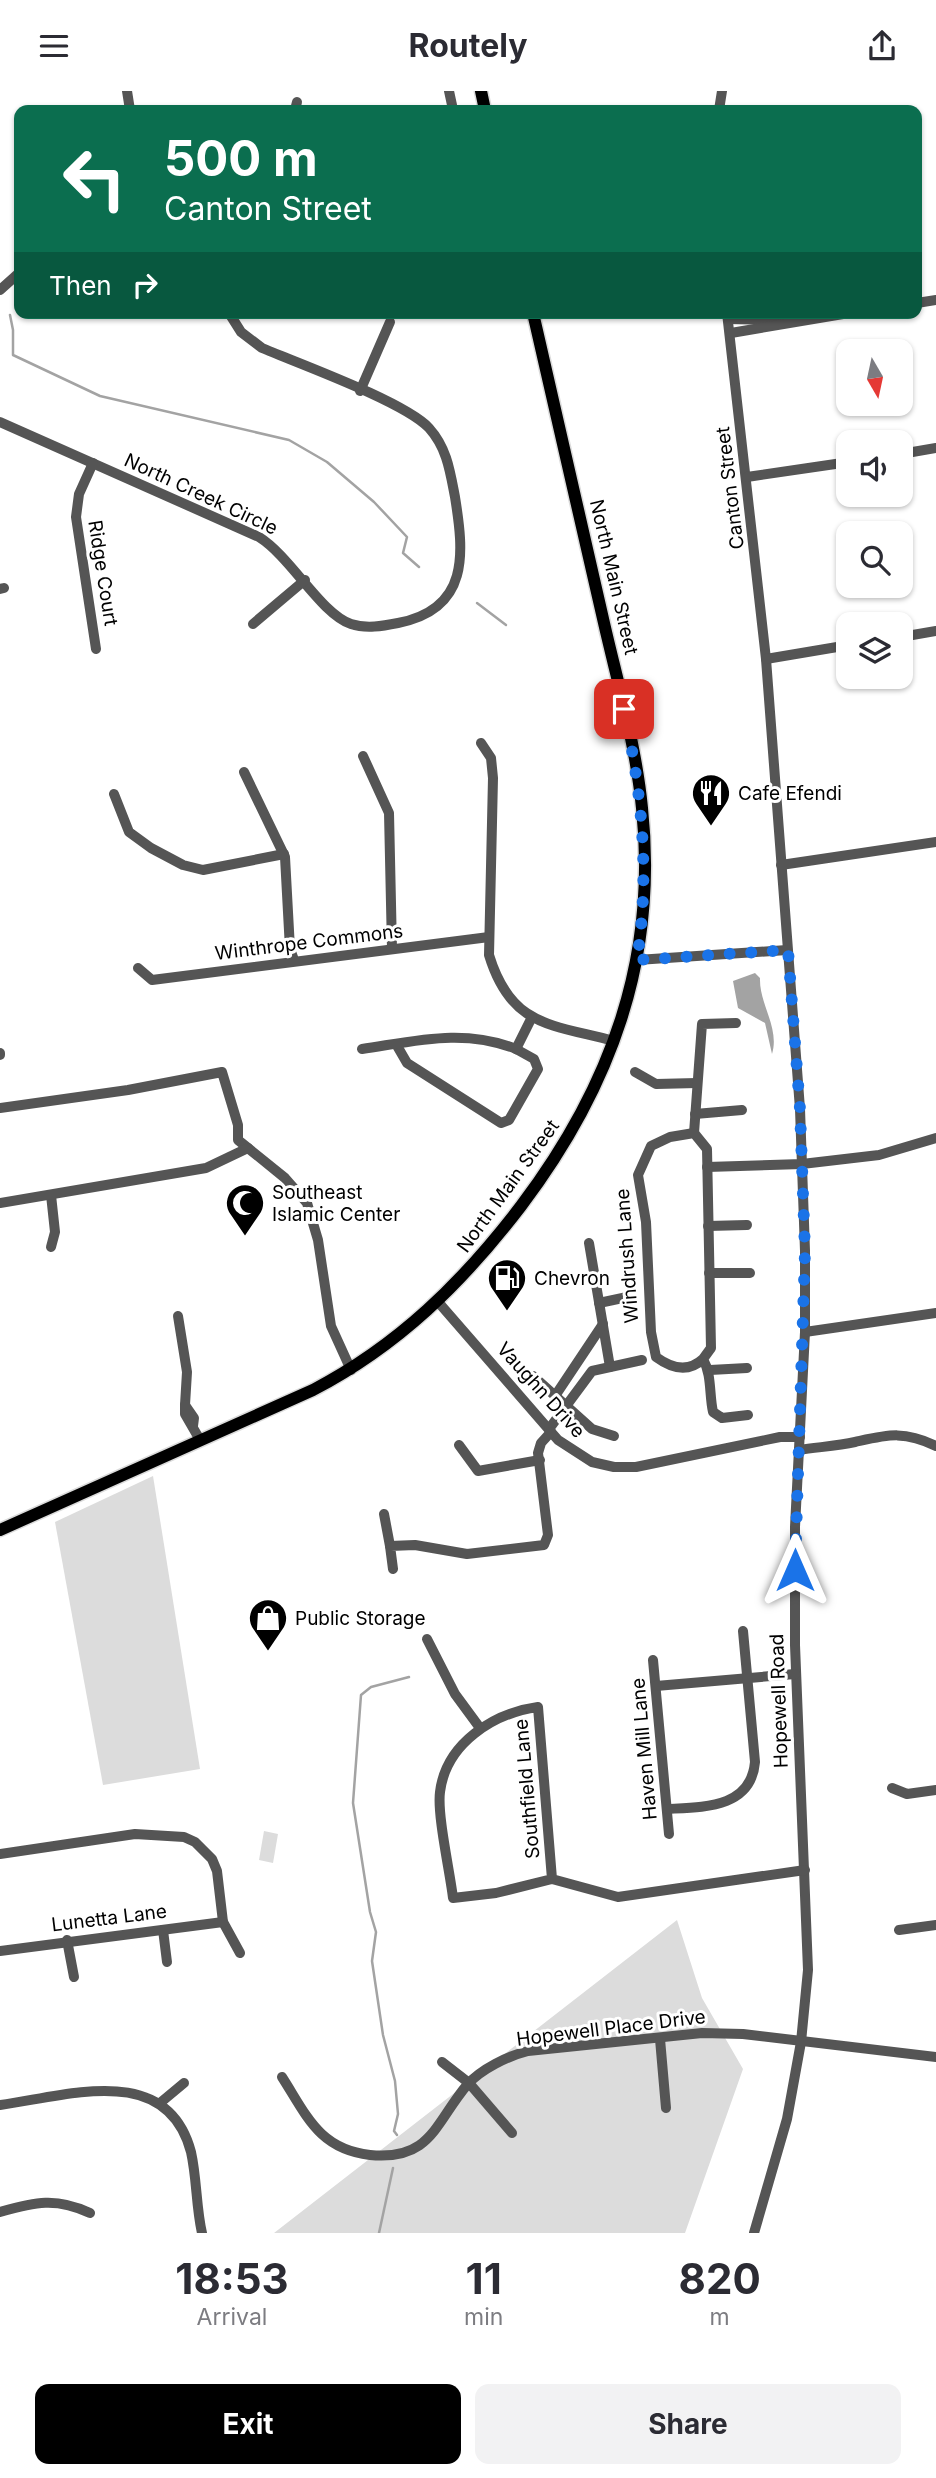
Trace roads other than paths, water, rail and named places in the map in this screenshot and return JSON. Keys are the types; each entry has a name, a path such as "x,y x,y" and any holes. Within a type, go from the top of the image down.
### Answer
{"main road":[{"name":"North Main Street","path":"0,1530 351,1370 403,1334 439,1303 489,1248 551,1165 593,1094 614,1041 637,960 645,865 638,774 534,319"}],"street":[{"path":"449,91 452,105"},
{"path":"0,290 14,277"},
{"name":"North Creek Circle","path":"0,422 259,537 282,554 342,620 359,626 383,626 411,621 432,610 449,592 460,570 462,539 448,461 442,445 416,417 262,348 242,332 233,319"},
{"name":"Canton Street","path":"729,319 766,659"},
{"path":"737,319 753,324"},
{"path":"731,333 753,324 809,319"},
{"path":"360,391 390,322"},
{"path":"913,452 936,448"},
{"name":"Ridge Court","path":"93,463 79,494 76,517 96,649"},
{"path":"747,477 836,464"},
{"path":"253,624 305,580"},
{"path":"913,634 936,631"},
{"path":"766,659 836,647"},
{"name":"Hopewell Road","path":"754,2233 786,2119 801,2042 808,1970 796,1674 795,1527 805,1332 802,1164 766,659"},
{"path":"481,743 491,758 493,779 489,955 495,977 525,1015 614,1041"},
{"path":"363,756 389,813 391,949"},
{"path":"244,772 284,854 290,949 294,960"},
{"path":"114,794 129,832 151,848 183,865 203,870 284,854"},
{"path":"781,865 936,842"},
{"name":"Winthrope Commons","path":"138,968 152,980 489,937"},
{"path":"637,960 788,950"},
{"path":"516,1049 532,1017"},
{"path":"736,1023 702,1024 694,1133 707,1149 711,1348 704,1359 709,1370 713,1412 722,1417 748,1415"},
{"path":"362,1049 396,1044 465,1037 490,1039 534,1059 538,1069 509,1120 501,1123 407,1063 396,1044"},
{"path":"0,1108 128,1090 222,1072 238,1125 238,1140 285,1178 307,1203 318,1240 331,1326 351,1370"},
{"path":"635,1072 656,1084 697,1083"},
{"path":"695,1114 742,1110"},
{"name":"Windrush Lane","path":"694,1133 670,1137 651,1146 638,1175 646,1222 651,1332 656,1357 668,1366 686,1368 704,1359"},
{"path":"707,1167 802,1164 879,1155 936,1137"},
{"path":"0,1203 206,1168 248,1148"},
{"path":"51,1195 55,1232 51,1247"},
{"path":"708,1226 747,1225"},
{"path":"589,1243 610,1367"},
{"path":"709,1273 750,1273"},
{"path":"599,1303 632,1296"},
{"name":"Vaughn Drive","path":"439,1303 550,1431 574,1453 592,1462 614,1467 636,1467 780,1437 800,1437"},
{"path":"805,1332 936,1313"},
{"path":"178,1315 187,1371 186,1405 194,1418 193,1426 200,1440"},
{"path":"555,1396 603,1324"},
{"path":"390,1546 415,1545 467,1554 544,1545 548,1535 540,1460 541,1443 592,1371 642,1360"},
{"path":"709,1370 747,1368"},
{"path":"533,1375 592,1429 614,1436"},
{"path":"799,1450 858,1442 885,1434 901,1435 936,1446"},
{"path":"458,1445 478,1471 540,1460"},
{"path":"384,1514 393,1569"},
{"path":"667,1809 725,1802 746,1790 754,1773 743,1631"},
{"path":"428,1639 455,1694 480,1728"},
{"name":"Haven Mill Lane","path":"653,1660 669,1834"},
{"path":"656,1686 796,1674"},
{"name":"Southfield Lane","path":"552,1879 538,1707 515,1710 480,1728 446,1769 439,1793 453,1898 496,1893 552,1879 618,1897 805,1870"},
{"path":"892,1788 907,1794 936,1790"},
{"path":"0,1854 147,1833 184,1836 195,1842 212,1859 217,1871 223,1922 240,1953"},
{"name":"Lunetta Lane","path":"0,1951 67,1940 223,1922"},
{"path":"899,1930 936,1925"},
{"path":"163,1930 167,1962"},
{"path":"67,1940 74,1977"},
{"name":"Hopewell Place Drive","path":"282,2077 314,2128 327,2140 349,2152 394,2157 416,2148 436,2132 469,2083 505,2059 528,2051 702,2033 743,2033 936,2057"},
{"path":"660,2039 666,2108"},
{"path":"442,2062 469,2083 512,2133"},
{"path":"160,2103 184,2083"},
{"path":"0,2105 119,2090 138,2092 160,2103 176,2122 190,2151 202,2233"},
{"path":"0,2212 36,2202 69,2204 90,2213"}],"waterway":[{"path":"10,315 13,355 100,396 289,440 327,462 374,502 407,537 403,553 419,567"},
{"path":"477,603 506,625"},
{"path":"397,2135 394,2131 398,2114 395,2081 383,2035 372,1961 376,1932 370,1912 353,1803 361,1695 371,1687 409,1677"},
{"path":"379,2233 393,2168"}],"place":[{"name":"Cafe Efendi","path":"711,827"},
{"name":"Southeast Islamic Center","path":"245,1237"},
{"name":"Chevron","path":"507,1312"},
{"name":"Public Storage","path":"268,1652"}]}
